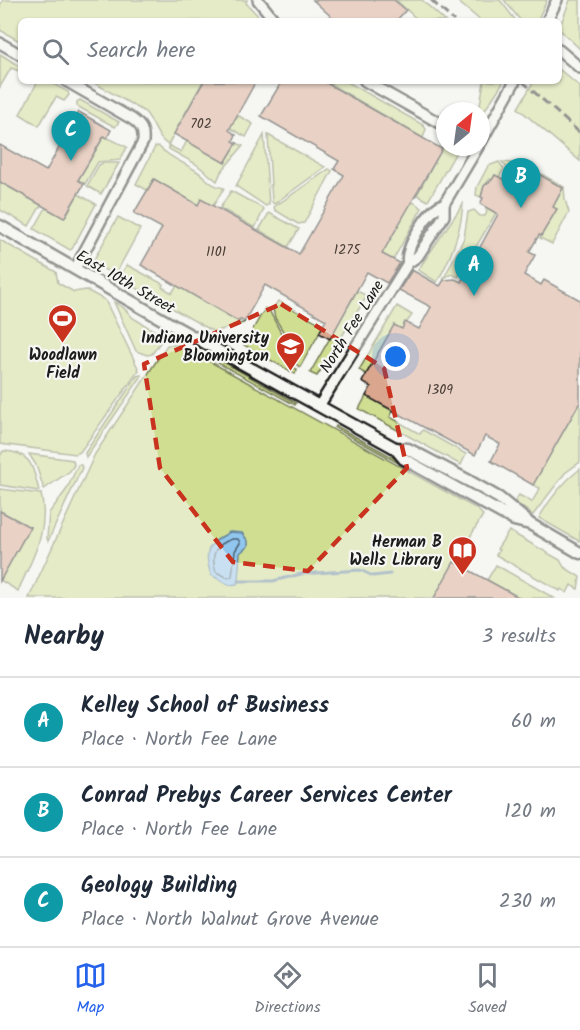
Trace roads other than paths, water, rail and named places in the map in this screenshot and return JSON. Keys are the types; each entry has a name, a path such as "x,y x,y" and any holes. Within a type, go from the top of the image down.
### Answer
{"street":[{"path":"258,0 273,18"},
{"path":"548,18 557,0"},
{"path":"0,43 18,53"},
{"path":"562,53 580,68"},
{"path":"71,84 132,119 141,126 144,135 143,142 75,269"},
{"path":"370,84 436,121"},
{"path":"490,126 513,84"},
{"name":"North Fee Lane","path":"319,406 408,263 418,256 444,216 444,204 473,156"},
{"name":"East 10th Street","path":"0,226 395,448 404,459 514,520 530,524 580,553"}],"water":[{"path":"230,532 242,533 248,541 248,546 240,553 237,584 229,585 211,575 207,554 216,540"}],"waterway":[{"path":"238,581 273,581 301,574 360,570 373,576 390,574"}],"railway":[{"path":"431,0 451,18"},
{"path":"525,84 580,133"}],"place":[{"name":"Geology Building","path":"71,161"},
{"name":"Conrad Prebys Career Services Center","path":"521,208"},
{"name":"Kelley School of Business","path":"474,296"},
{"name":"Woodlawn Field","path":"63,344"},
{"name":"Indiana University Bloomington","path":"290,372"},
{"name":"Herman B Wells Library","path":"463,576"}]}
